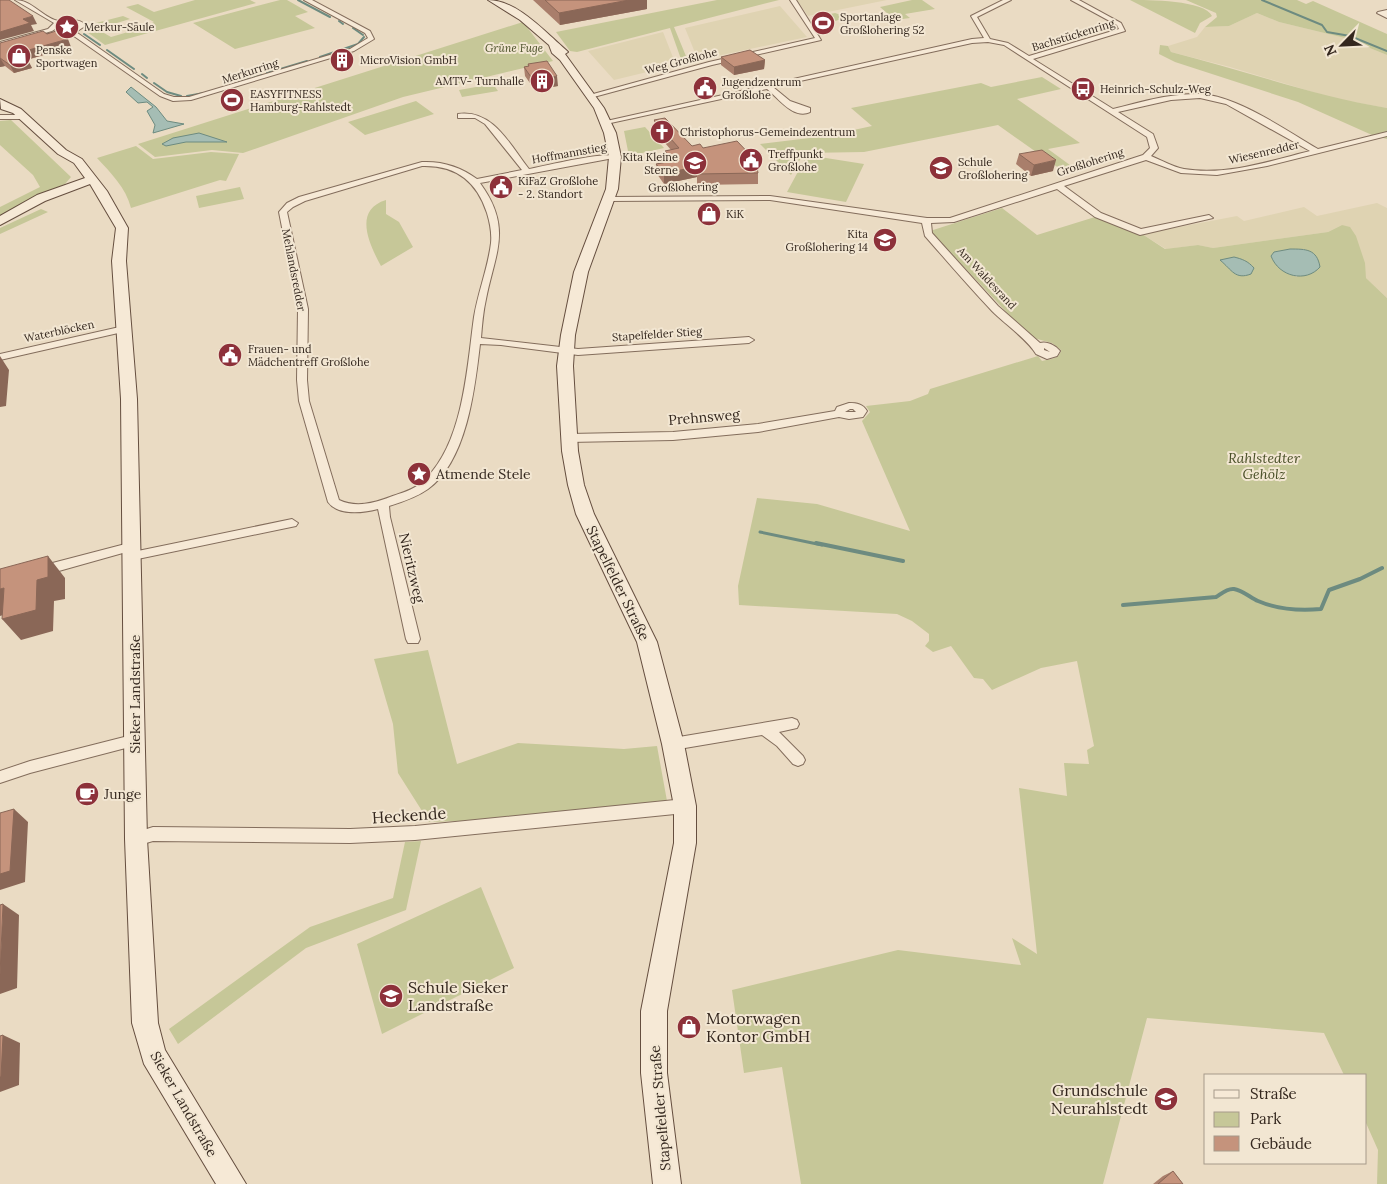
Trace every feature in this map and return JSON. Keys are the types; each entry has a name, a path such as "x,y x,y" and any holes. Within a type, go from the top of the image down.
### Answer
{"main road":[{"name":"Sieker Landstraße","path":"20,114 62,152 76,174"},
{"name":"Stapelfelder Straße","path":"606,122 615,156"},
{"path":"68,186 95,184"}],"street":[{"path":"0,44 52,32 72,32 81,28 82,24 74,22 59,24 18,0"},
{"name":"Merkurring","path":"72,32 162,95 173,99 189,99 352,50 367,44 371,39 368,32 307,0"},
{"name":"Stapelfelder Straße","path":"485,0 497,2 529,22 565,54 564,58 606,122"},
{"name":"Weg Großlohe","path":"590,96 711,63 819,39 793,0"},
{"path":"988,40 974,16 1008,0"},
{"name":"Bachstückenring","path":"1028,58 1123,30 1122,26 1074,0"},
{"path":"0,48 52,32 59,24"},
{"path":"606,122 972,41 988,40 1006,44 1113,111 1152,139 1154,148 1146,157"},
{"path":"768,86 789,103"},
{"name":"Sieker Landstraße","path":"0,93 15,104 20,114"},
{"path":"1113,111 1182,96 1215,96 1316,151"},
{"name":"Sieker Landstraße","path":"1,111 20,114"},
{"name":"Hoffmannstieg","path":"460,116 476,116 488,122 527,172"},
{"name":"Wiesenredder","path":"1146,157 1181,171 1217,173 1259,166 1387,134"},
{"name":"Sieker Landstraße","path":"62,152 78,161 95,184 122,228 119,262 129,399 133,551 136,840 141,974 145,1023 152,1055 232,1184"},
{"name":"Stapelfelder Straße","path":"615,156 615,173 609,199 581,272 566,351 569,438 582,508 641,625 654,662 685,806 684,851 666,931 654,1011 654,1073 667,1184"},
{"name":"Hoffmannstieg","path":"475,182 596,158 615,156"},
{"name":"Großlohering","path":"609,199 770,198 927,221 951,220 1146,157"},
{"name":"Mehlandsredder","path":"422,164 445,165 475,182 496,227 497,239 484,282 474,341 461,424 443,468 424,486 383,504 344,508 334,502 304,400 302,380 304,309 283,212 290,204 302,199 422,164"},
{"path":"5,218 29,203 68,186 75,181 76,174"},
{"name":"Sieker Landstraße","path":"76,174 95,184"},
{"path":"56,198 81,193 95,184"},
{"path":"5,218 95,184"},
{"path":"1057,185 1095,212 1140,232 1209,218"},
{"name":"Am Waldesrand","path":"927,221 928,234 1026,338 1038,347"},
{"name":"Waterblöcken","path":"0,357 124,330"},
{"path":"474,341 495,340 566,351"},
{"name":"Stapelfelder Stieg","path":"566,351 749,340"},
{"name":"Prehnsweg","path":"569,438 674,436 758,428 839,414"},
{"name":"Nieritzweg","path":"383,504 384,517 413,639"},
{"path":"27,575 133,551 292,523"},
{"path":"673,744 792,724"},
{"path":"764,729 782,742 798,760"},
{"path":"0,777 30,767 136,740"},
{"name":"Heckende","path":"136,840 153,834 350,836 415,833 685,806"}],"shaded area":[{"path":"797,0 887,0 808,16"},
{"path":"780,6 807,37 698,60 685,28"},
{"path":"1257,13 1279,22 1345,38 1387,55 1387,108 1336,99 1230,67 1171,52 1168,46 1197,37 1205,27 1229,26"},
{"path":"663,32 676,65 614,80 588,51"},
{"path":"131,87 156,107 167,121 184,124 153,133 155,125 147,111 153,107 147,102 138,103 126,92"},
{"path":"199,133 227,142 186,142 166,146 162,144 173,138"},
{"path":"1377,203 1387,208 1387,298 1366,278 1364,269 1342,225 1328,232 1213,248 1198,245 1166,249 1142,234 1237,216 1244,221 1304,207 1317,216"},
{"path":"1290,249 1310,251 1319,261 1320,267 1308,275 1300,276 1286,273 1280,269 1271,256 1274,252"},
{"path":"1234,257 1245,261 1254,268 1251,274 1246,276 1237,275 1220,260"}],"green space":[{"path":"195,0 250,0 256,3 105,45 87,32 96,23 123,16 130,19 97,29 111,37 152,25 150,24 154,22 126,7 138,4 154,12"},
{"path":"280,0 287,0 308,12 295,16 315,28 235,49 193,23"},
{"name":"Grüne Fuge","path":"717,0 779,0 674,27 688,61 682,62 670,28 577,52 570,51 556,32"},
{"path":"912,0 922,0 935,9 905,14 910,18 895,20 880,7"},
{"path":"1130,0 1188,4 1207,11 1212,16 1200,23 1195,33"},
{"path":"1186,0 1297,0 1306,4 1313,1 1387,34 1387,55 1345,38 1279,22 1257,13 1229,26 1205,27 1217,17 1216,13"},
{"name":"Sportanlage Großlohering 52","path":"835,13 847,17 818,27 812,18"},
{"name":"Grüne Fuge","path":"523,22 553,61 403,97 243,153 212,150 155,157 138,144"},
{"path":"1160,45 1168,46 1171,52 1306,90 1387,108 1387,139 1372,135 1298,102 1175,62 1159,54"},
{"path":"1042,77 1061,89 1017,99 1080,143 1048,149 1074,168 1063,171 998,125 864,152 804,153 791,175 760,144 826,136 872,126 851,108 981,83 991,87"},
{"path":"493,84 498,91 462,97 459,90"},
{"path":"416,101 434,114 365,135 348,122"},
{"path":"11,120 71,177 65,184 0,217 0,207 40,187 33,175 0,145 0,121"},
{"path":"645,127 664,148 629,156 624,131"},
{"path":"136,146 153,159 211,152 239,154 226,181 220,180 131,208 122,187 97,158"},
{"path":"807,155 864,164 846,202 787,192"},
{"path":"240,187 244,199 199,208 196,196"},
{"path":"386,200 386,214 399,222 413,247 381,266 369,238 367,219 370,211 376,205"},
{"name":"Rahlstedter Gehölz","path":"1002,208 1037,235 1095,217 1142,234 1165,249 1198,245 1213,248 1328,232 1342,225 1350,227 1356,236 1365,263 1366,278 1387,298 1387,1184 1377,1184 1378,1150 1367,1125 1367,1074 1344,1074 1324,1033 1147,1018 1103,1184 801,1184 782,1067 744,1073 732,990 898,950 1021,965 1012,938 1037,954 1019,788 1067,796 1064,763 1089,764 1087,750 1094,746 1077,661 1041,668 992,690 983,679 974,678 951,646 933,652 925,646 929,641 929,634 912,621 897,614 739,605 738,586 757,498 817,504 910,531 862,421 870,412 866,406 910,401 928,394 930,389 1038,356 1042,361 1059,355 1061,350 1052,343 1030,337 930,231","holes":["1304,249 1297,277 1279,268 1274,252"]},
{"path":"41,209 48,212 0,234 0,228"},
{"path":"428,650 457,764 518,743 624,749 657,746 667,801 461,821 429,822 398,773 393,724 374,659"},
{"path":"421,841 406,910 306,948 178,1044 169,1029 310,927 393,898 405,842"},
{"path":"481,887 514,968 382,1034 357,944"}],"building":[{"path":"0,0 9,0 33,16 23,19 30,23 0,32"},
{"path":"545,0 629,0 559,13"},
{"path":"43,31 47,34 56,31 68,39 18,53 28,60 10,65 0,58 0,43"},
{"path":"750,50 765,60 734,67 721,57"},
{"path":"547,61 557,76 537,79 536,76 531,77 524,67 529,66 528,64"},
{"path":"665,118 692,146 700,144 703,148 737,141 756,161 758,173 697,174 697,167 664,173 656,164 673,161 665,151 679,148 654,120"},
{"path":"1042,150 1056,160 1034,165 1019,154"},
{"path":"48,556 48,577 37,580 36,610 2,619 4,588 0,589 0,569"},
{"path":"14,809 10,871 0,874 0,813"},
{"path":"3,904 0,975 0,905"},
{"path":"3,1035 1,1077 0,1077 0,1036"},
{"path":"1173,1171 1183,1184 1158,1184"}],"waterway":[{"path":"298,0 330,17"},
{"path":"1262,0 1322,25 1327,32 1350,36 1387,51"},
{"path":"339,21 343,24"},
{"path":"353,28 363,35"},
{"path":"84,34 100,45"},
{"path":"320,57 358,44 364,37"},
{"path":"107,50 134,69"},
{"path":"267,73 307,61"},
{"path":"142,74 147,78"},
{"path":"237,83 262,75"},
{"path":"154,83 167,92 181,96"},
{"path":"187,96 204,93"},
{"path":"760,532 822,545"},
{"path":"816,543 903,561"},
{"path":"1123,605 1216,597 1224,591 1234,589 1258,601 1281,608 1297,610 1321,609 1329,590 1360,579 1382,568"}],"place":[{"name":"Sportanlage Großlohering 52","path":"823,23"},
{"name":"Merkur-Säule","path":"67,27"},
{"name":"Penske Sportwagen","path":"19,56"},
{"name":"MicroVision GmbH","path":"342,60"},
{"name":"AMTV- Turnhalle","path":"542,81"},
{"name":"Jugendzentrum Großlohe","path":"705,88"},
{"name":"Heinrich-Schulz-Weg","path":"1083,89"},
{"name":"EASYFITNESS Hamburg-Rahlstedt","path":"232,100"},
{"name":"Christophorus-Gemeindezentrum","path":"662,132"},
{"name":"Treffpunkt Großlohe","path":"751,160"},
{"name":"Kita Kleine Sterne","path":"695,163"},
{"name":"Schule Großlohering","path":"941,168"},
{"name":"KiFaZ Großlohe - 2. Standort","path":"501,187"},
{"name":"KiK","path":"709,214"},
{"name":"Kita Großlohering 14","path":"885,240"},
{"name":"Frauen- und Mädchentreff Großlohe","path":"230,355"},
{"name":"Atmende Stele","path":"419,474"},
{"name":"Junge","path":"87,794"},
{"name":"Schule Sieker Landstraße","path":"391,996"},
{"name":"Motorwagen Kontor GmbH","path":"689,1027"},
{"name":"Grundschule Neurahlstedt","path":"1166,1099"}]}
